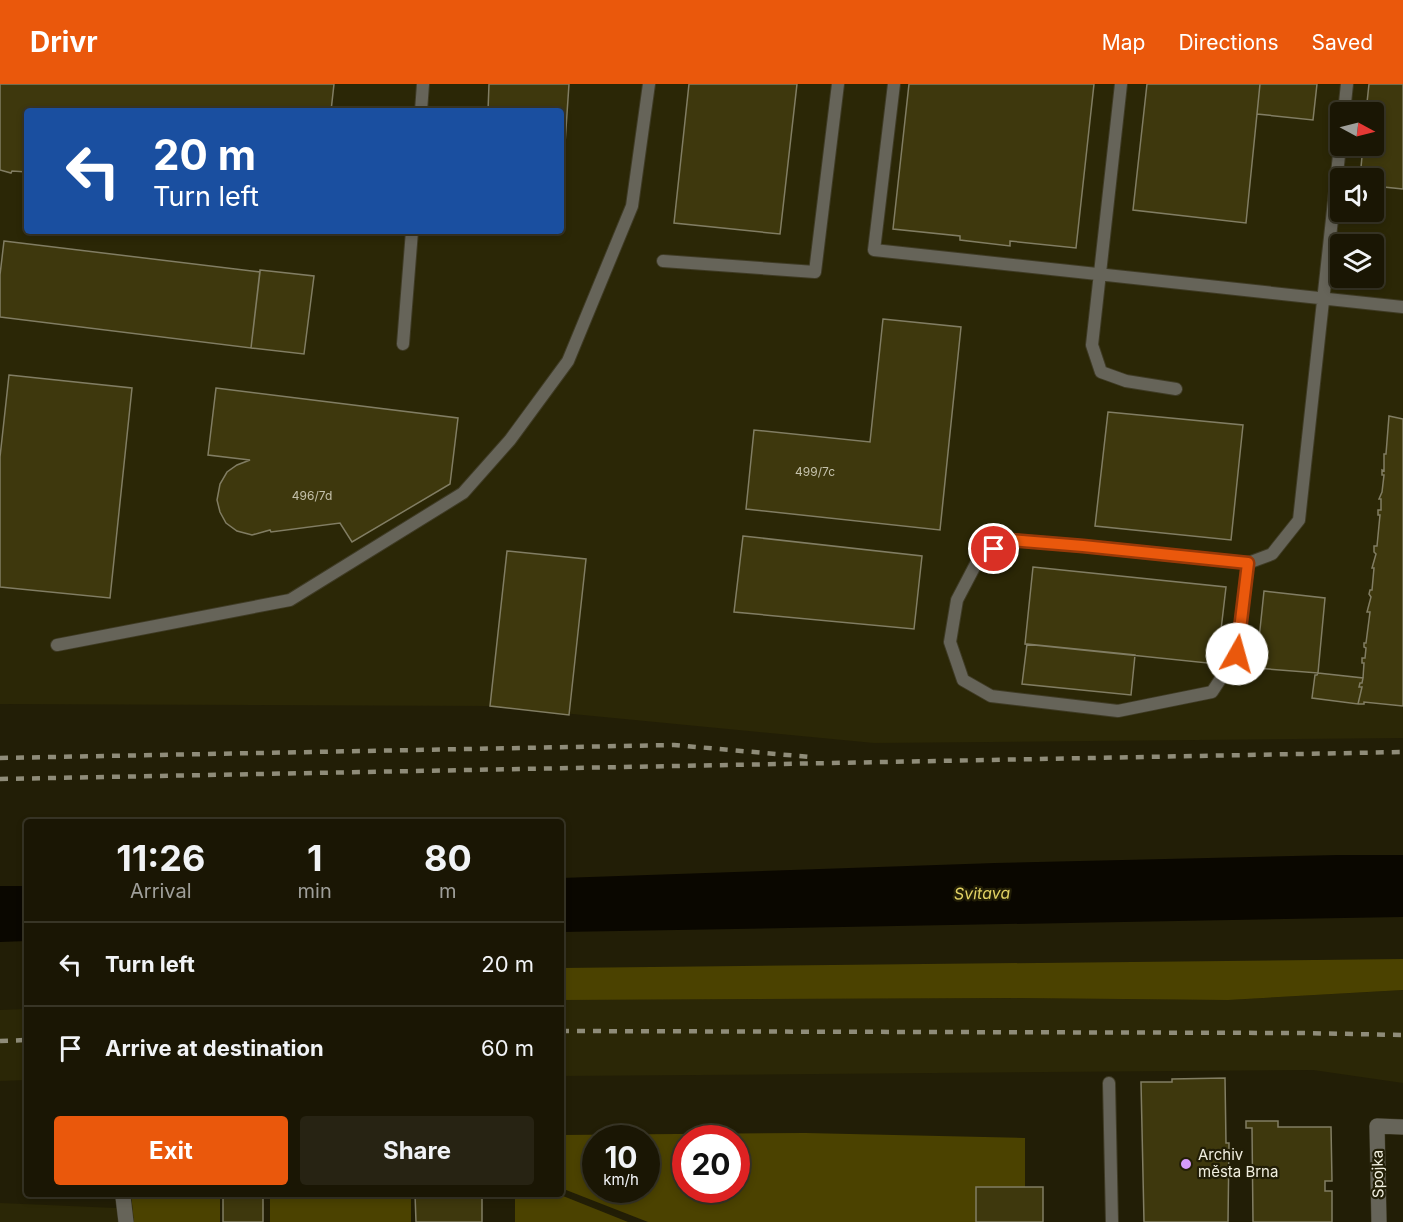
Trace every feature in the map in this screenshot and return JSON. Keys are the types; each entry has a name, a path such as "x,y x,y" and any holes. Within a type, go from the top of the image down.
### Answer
{"street":[{"name":"Spojka","path":"1379,1222 1377,1126 1403,1127"},
{"path":"123,1197 126,1222"}],"lane":[{"path":"421,108 423,84"},
{"path":"57,645 290,600 463,493 510,440 567,360 632,206 649,84"},
{"path":"663,261 815,272 838,84"},
{"path":"894,84 874,250 1403,307"},
{"path":"1121,84 1092,345 1101,372 1126,381 1176,389"},
{"path":"1345,102 1347,84"},
{"path":"1248,563 1237,654 1212,692 1118,711 991,696 963,680 950,642 957,600 980,558 1010,540 1248,563 1272,554 1299,520 1339,156"},
{"path":"404,344 412,234"},
{"path":"1109,1083 1112,1222"}],"shaded area":[{"path":"0,84 1403,84 1403,738 874,743 490,706 0,704"},
{"path":"1403,959 1403,990 1228,1000 1012,998 564,1000 564,968"},
{"path":"1403,990 1403,1083 1313,1070 564,1076 564,1000 1012,998 1228,1000"},
{"path":"24,1009 24,1080 0,1081 0,1010"},
{"path":"750,1133 1025,1138 1025,1187 976,1187 976,1222 648,1222 599,1203 660,1203 660,1134 672,1134 672,1203 750,1203"},
{"path":"564,1135 582,1135 582,1196 564,1189"},
{"path":"564,1196 628,1222 515,1222 515,1197"},
{"path":"131,1197 220,1197 220,1222 134,1222"},
{"path":"270,1197 411,1197 411,1222 270,1222"},
{"path":"0,1203 140,1209 141,1222 0,1222"}],"water":[{"name":"Svitava","path":"1403,855 1403,917 564,932 564,878 995,863"},
{"path":"0,886 24,886 24,941 0,942"}],"building":[{"path":"0,84 334,84 331,108 24,108 24,172 12,171 11,173 0,170"},
{"path":"489,84 569,84 564,158 564,108 488,108"},
{"path":"689,84 797,84 780,234 674,223"},
{"path":"909,84 1094,84 1076,248 1010,241 1010,246 960,240 960,236 893,229"},
{"path":"1147,84 1260,84 1246,223 1133,210"},
{"path":"1260,84 1317,84 1313,120 1257,114"},
{"path":"1369,84 1403,84 1403,189 1384,187 1384,168 1361,168 1362,156 1384,156 1384,102 1367,102"},
{"path":"4,241 260,272 251,348 0,317 0,275"},
{"path":"260,270 314,276 304,354 251,348"},
{"path":"883,319 961,327 940,530 746,509 754,430 870,442"},
{"path":"9,375 132,388 110,598 0,587 0,457"},
{"path":"216,388 458,418 450,484 352,542 340,523 271,532 270,530 252,535 237,531 226,523 217,500 220,484 227,472 250,460 208,455"},
{"path":"1108,412 1243,425 1231,540 1095,526"},
{"path":"1389,416 1403,419 1403,706 1364,702 1364,704 1358,704 1362,687 1359,687 1363,678 1362,658 1365,658 1364,643 1366,643 1370,612 1367,612 1371,597 1369,594 1372,590 1374,568 1372,568 1376,554 1374,546 1377,546 1380,515 1378,515 1378,510 1381,510 1381,499 1379,499 1382,492 1384,475 1382,475 1382,470 1384,471"},
{"path":"743,536 922,556 914,629 734,612"},
{"path":"507,551 586,559 569,715 490,706"},
{"path":"1033,567 1226,587 1217,664 1025,644"},
{"path":"1264,591 1325,598 1318,673 1256,668"},
{"path":"1027,644 1135,655 1131,695 1022,684"},
{"path":"1318,673 1363,678 1359,687 1362,687 1358,704 1312,698 1315,675"},
{"name":"Archiv města Brna","path":"1225,1078 1226,1143 1229,1143 1228,1222 1144,1222 1141,1082"},
{"name":"Archiv města Brna","path":"1246,1121 1278,1121 1278,1127 1331,1127 1332,1181 1325,1181 1325,1191 1332,1191 1332,1222 1253,1222 1252,1128 1246,1128"},
{"path":"976,1187 1043,1187 1043,1222 976,1222"},
{"path":"223,1197 263,1197 263,1222 223,1222"},
{"path":"415,1197 482,1197 482,1222 416,1222"}],"railway":[{"path":"0,758 674,745 810,757"},
{"path":"0,779 1403,752"},
{"path":"564,1031 1403,1035"},
{"path":"0,1041 24,1040"}],"place":[{"name":"Archiv města Brna","path":"1186,1164"}],"route":[{"path":"994,549 1010,540 1248,563 1237,654"}]}
